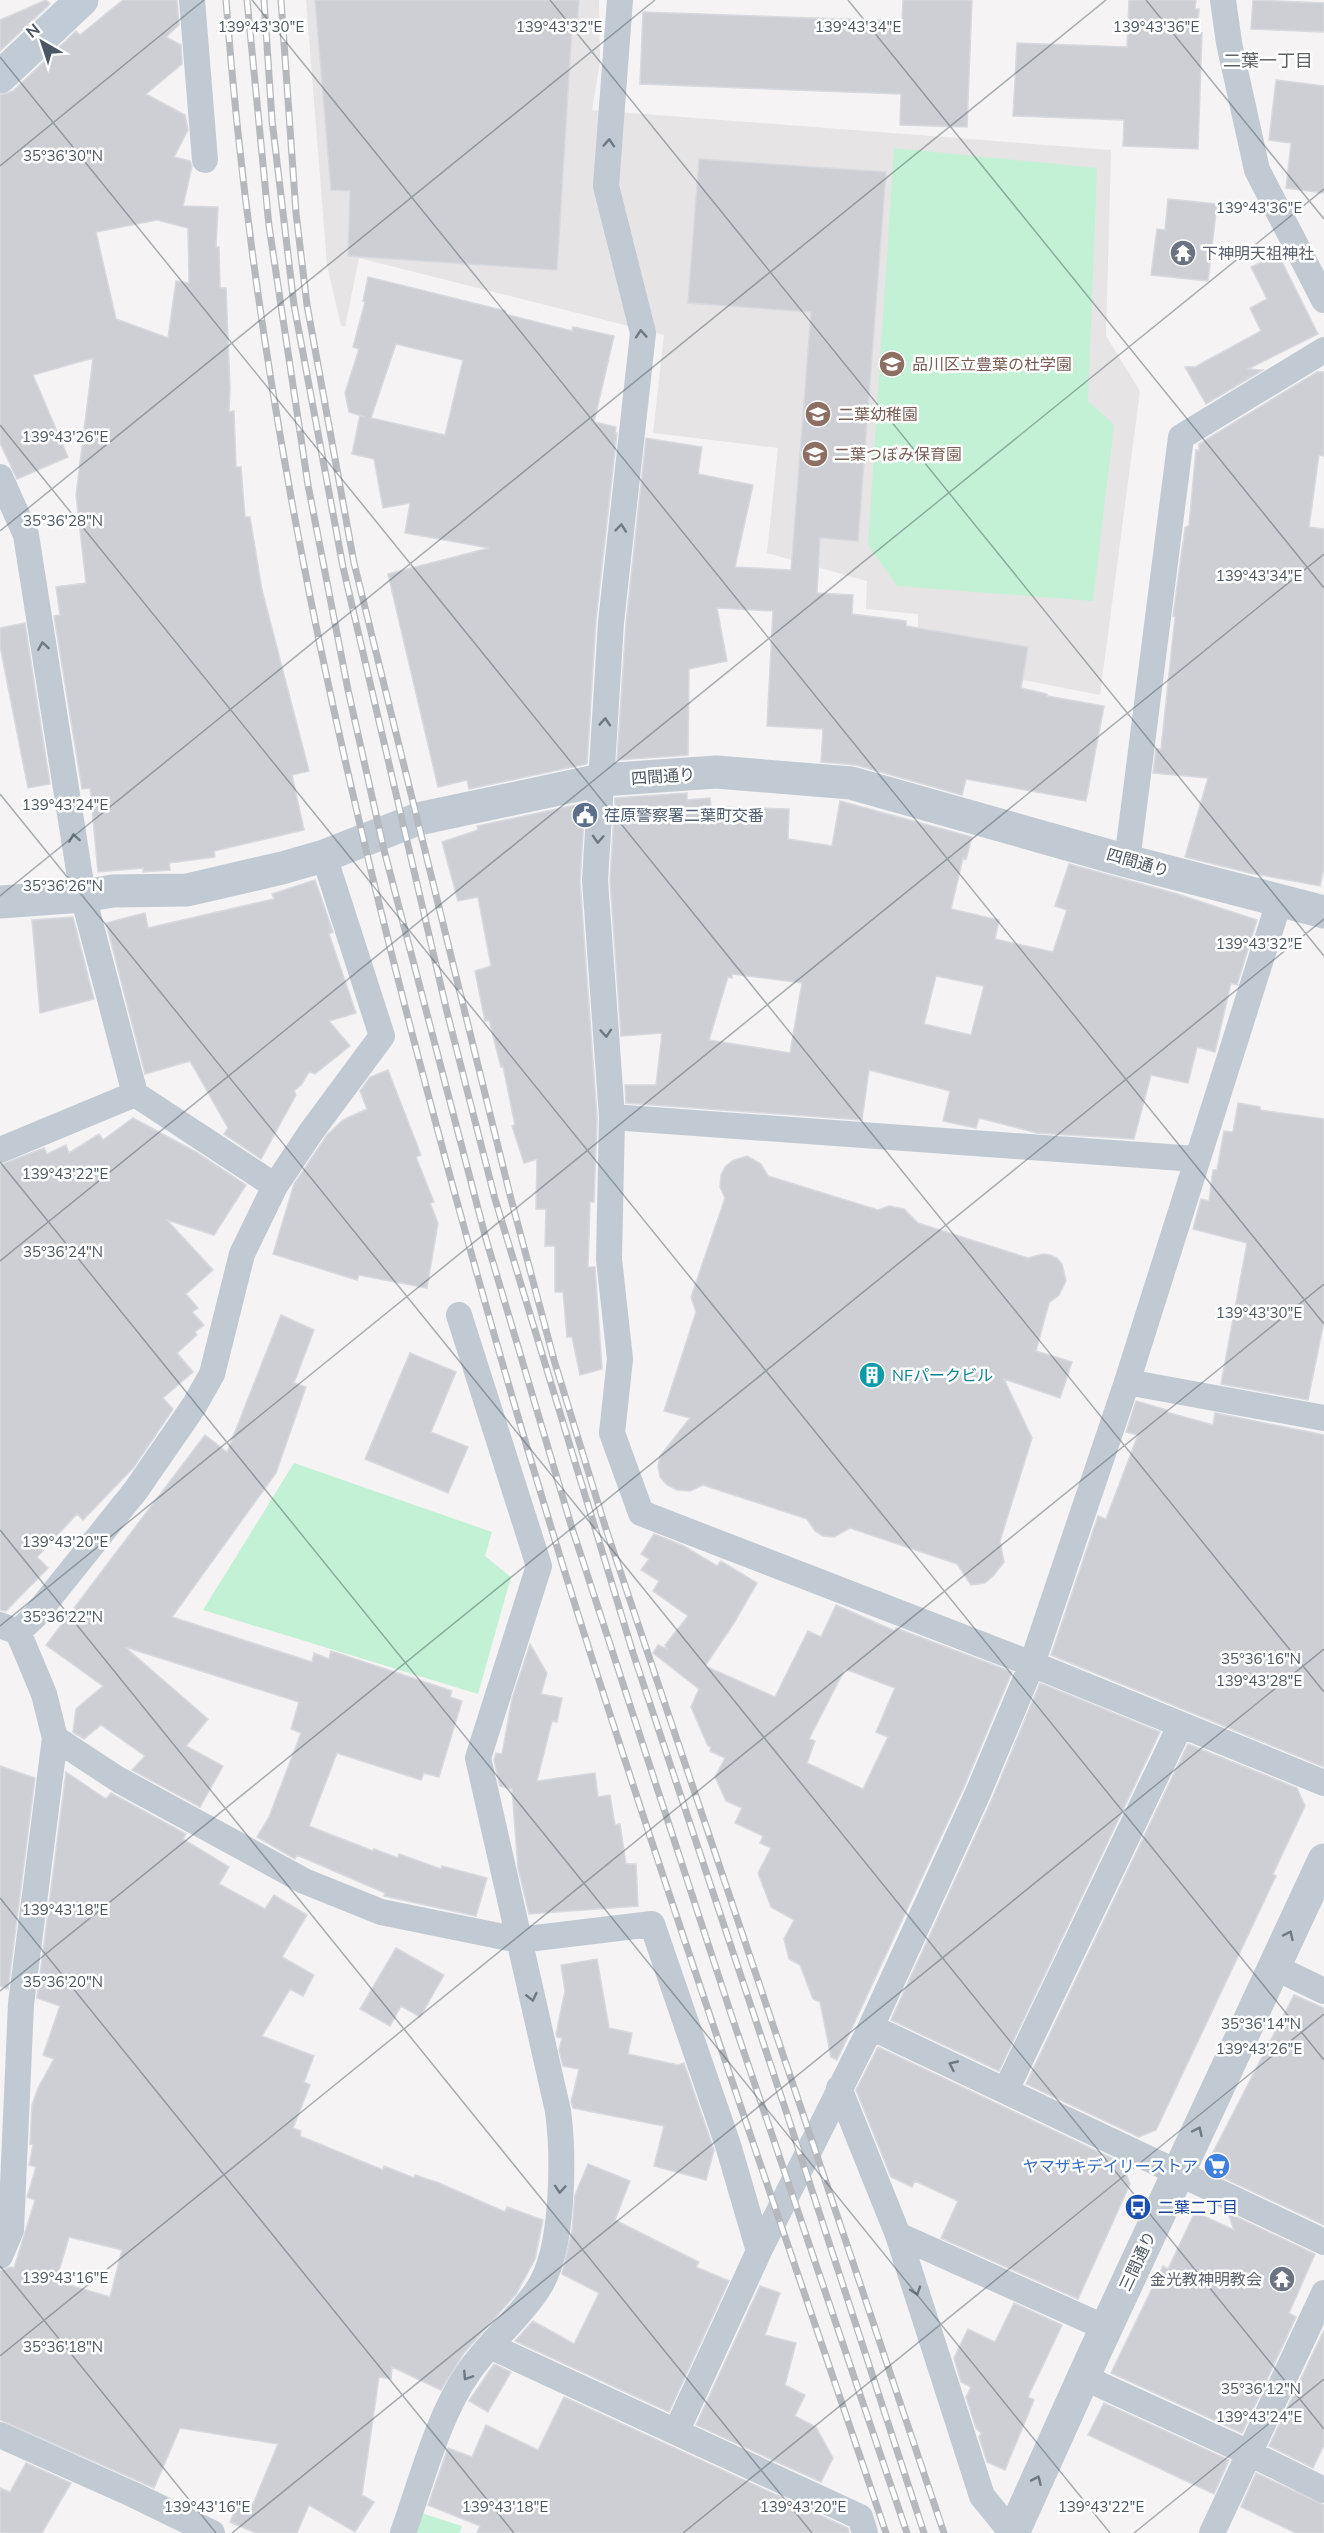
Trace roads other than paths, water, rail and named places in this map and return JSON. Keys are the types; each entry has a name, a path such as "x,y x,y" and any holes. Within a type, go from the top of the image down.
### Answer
{"main road":[{"path":"0,77 82,0"}],"street":[{"path":"192,0 205,160"},
{"path":"620,0 606,186 643,333 611,622 595,880 612,1117 609,1259 620,1359 612,1433 641,1513 1032,1664 1324,1784"},
{"path":"1223,0 1229,43 1257,170 1324,300"},
{"path":"1127,861 1181,437 1324,350"},
{"path":"0,477 26,535 83,896 135,1094 275,1186"},
{"name":"四間通り","path":"0,902 83,896 113,891 187,890 324,856 418,819 601,780 716,772 851,783 1127,861 1324,912"},
{"path":"0,2256 11,2230 21,2004 55,1738 44,1694 9,1629 35,1616 136,1490 194,1406 212,1374 242,1254 275,1186 311,1132 382,1036 324,856"},
{"path":"676,2430 759,2251 871,2027 978,1793 1032,1664 1127,1382 1280,899"},
{"path":"0,1150 135,1094"},
{"path":"612,1117 1196,1159"},
{"path":"403,2533 452,2401 468,2373 538,2289 549,2267 559,2214 563,2149 558,2111 478,1758 539,1566 459,1315"},
{"path":"1127,1382 1324,1418"},
{"path":"1006,2090 1180,1726"},
{"path":"55,1738 119,1780 304,1881 381,1912 519,1940 652,1924 728,2145 759,2251"},
{"name":"三間通り","path":"1013,2533 1324,1860"},
{"path":"1274,1967 1324,1991"},
{"path":"871,2027 1324,2242"},
{"path":"839,2088 898,2235 982,2496 1013,2533"},
{"path":"898,2235 1106,2328"},
{"path":"1212,2533 1324,2294"},
{"path":"489,2346 676,2430 860,2517 865,2533"},
{"path":"1083,2378 1249,2453 1324,2490"},
{"path":"0,2435 212,2533"}],"railway":[{"path":"226,0 238,137 255,272 275,407 299,542 356,809 423,1075 511,1393 583,1630 676,1915 886,2533"},
{"path":"247,0 269,226 308,485 348,690 384,850 486,1239 571,1525 732,2017 907,2533"},
{"path":"264,0 272,120 294,305 343,567 447,1012 495,1199 633,1653 924,2533"},
{"path":"281,0 296,213 307,305 354,563 510,1195 554,1360 605,1526 944,2533"}],"place":[{"name":"下神明天祖神社","path":"1183,253"},
{"name":"品川区立豊葉の杜学園","path":"892,364"},
{"name":"二葉幼稚園","path":"818,414"},
{"name":"二葉つぼみ保育園","path":"815,454"},
{"name":"荏原警察署二葉町交番","path":"585,815"},
{"name":"NFパークビル","path":"872,1375"},
{"name":"ヤマザキデイリーストア","path":"1217,2166"},
{"name":"二葉二丁目","path":"1138,2207"},
{"name":"金光教神明教会","path":"1282,2279"}],"district":[{"name":"二葉一丁目","path":"1268,60"}]}
